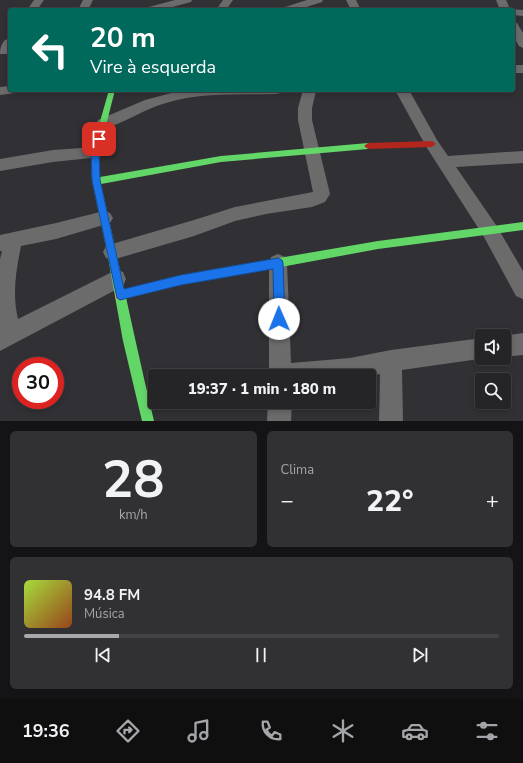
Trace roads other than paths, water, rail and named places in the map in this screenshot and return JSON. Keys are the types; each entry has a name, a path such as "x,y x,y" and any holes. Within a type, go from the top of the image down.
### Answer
{"street":[{"path":"156,8 186,0"},
{"path":"292,8 318,0"},
{"path":"111,92 95,153 96,180 112,252 129,341 148,421"},
{"path":"103,124 148,103 182,95 212,92"},
{"path":"112,252 194,228 235,214 319,197 322,194 305,120 305,108 310,92"},
{"path":"403,92 432,144 490,230 523,289"},
{"path":"96,180 221,159 312,152 364,146 432,144"},
{"path":"0,165 53,156 95,153"},
{"path":"445,162 523,157"},
{"path":"104,218 56,231 7,241 7,270 5,285 6,337 118,287 181,280 378,246 523,226"},
{"path":"278,263 280,369"},
{"path":"511,345 523,344"},
{"path":"350,369 391,361 475,350"},
{"path":"391,361 391,421"},
{"path":"279,421 280,409"}]}
